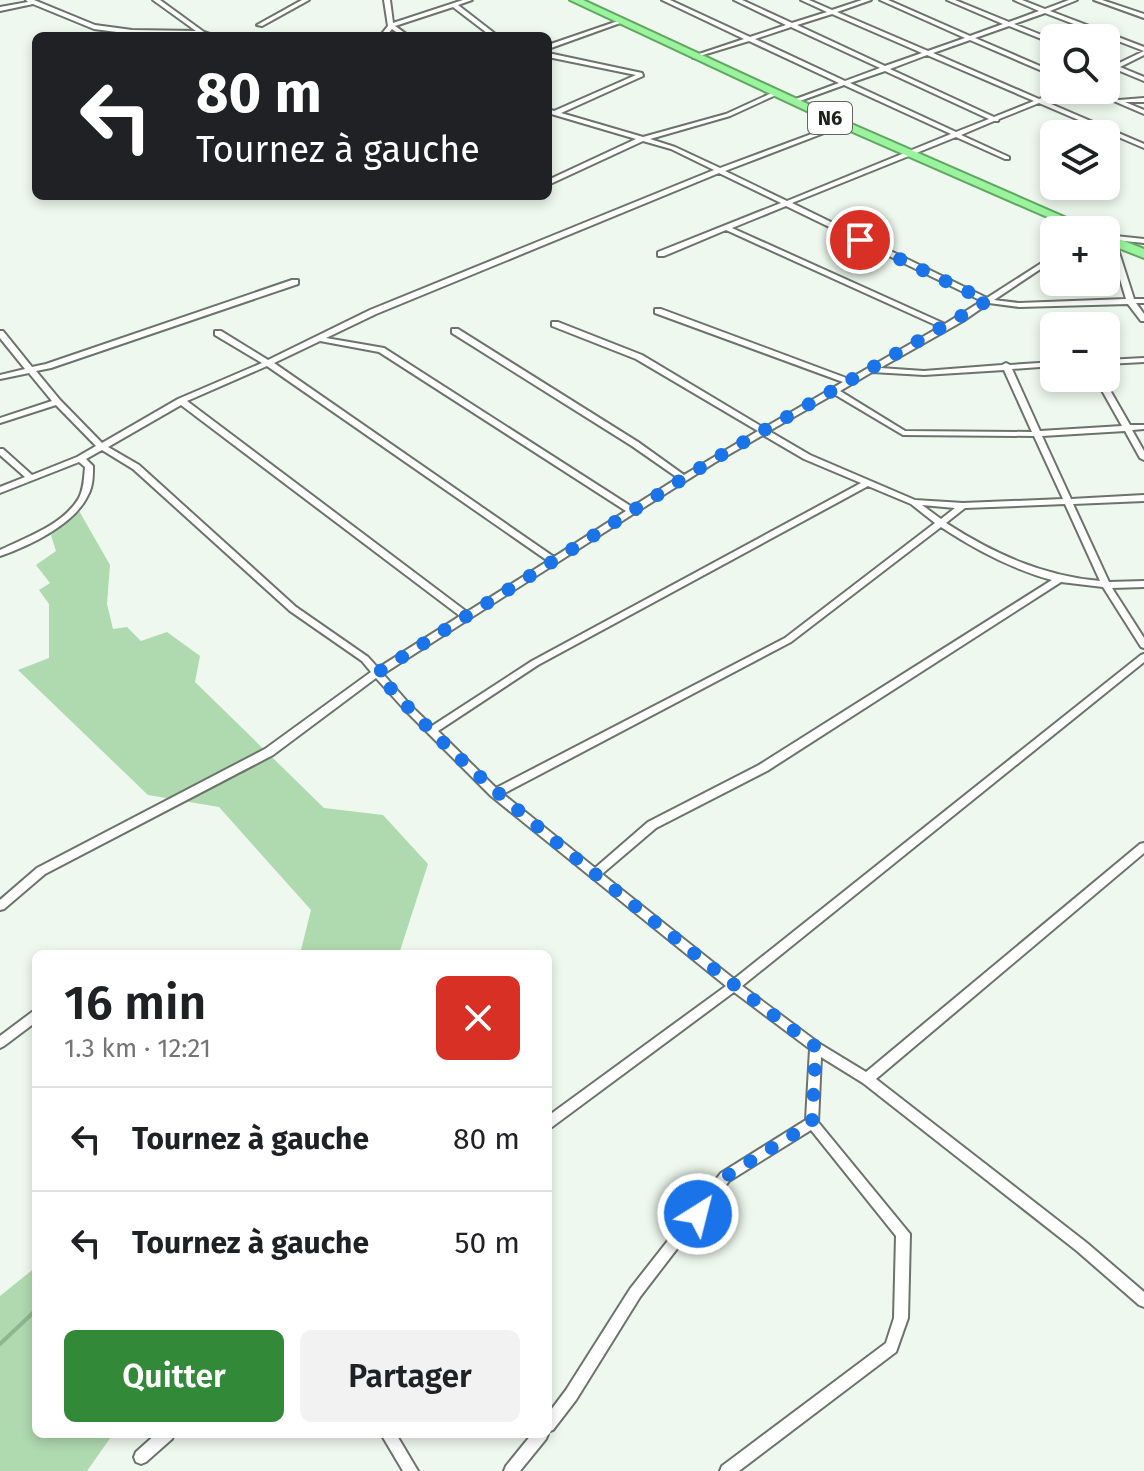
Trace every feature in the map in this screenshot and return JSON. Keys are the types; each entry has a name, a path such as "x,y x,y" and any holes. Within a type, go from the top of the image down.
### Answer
{"highway":[{"name":"N6","path":"575,0 843,124 1056,216"},
{"path":"1120,243 1144,254"}],"street":[{"path":"156,0 201,32"},
{"path":"260,25 306,0"},
{"path":"387,0 391,26 400,32"},
{"path":"386,32 391,26 469,0"},
{"path":"665,0 1007,158"},
{"path":"737,0 996,120"},
{"path":"804,0 1144,146"},
{"path":"695,57 868,0"},
{"path":"883,0 1040,68"},
{"path":"950,0 1040,36"},
{"path":"1017,0 1144,51"},
{"path":"795,101 1074,0"},
{"path":"1097,0 1144,16"},
{"path":"0,9 32,1 94,27 132,32"},
{"path":"454,5 490,32"},
{"path":"552,46 620,22"},
{"path":"1120,64 1144,51"},
{"path":"552,56 641,75 552,112"},
{"path":"1120,69 1144,79"},
{"path":"552,181 640,140 728,115 776,93"},
{"path":"1120,100 1144,100"},
{"path":"661,254 1039,101"},
{"path":"1120,102 1144,112"},
{"path":"552,114 673,148 987,301 1019,305 1144,301"},
{"path":"0,490 80,459 99,445 181,401 373,312 718,171 843,124"},
{"path":"725,227 945,327"},
{"path":"1120,239 1144,241"},
{"path":"0,906 41,871 269,752 377,673 466,616 684,479 945,327 1040,266"},
{"path":"1120,271 1131,302 1144,319"},
{"path":"0,377 295,282"},
{"path":"658,311 849,382"},
{"path":"555,324 639,357 807,457 913,502 941,525 989,555 1058,580 1107,587 1144,584"},
{"path":"455,331 635,444 684,479"},
{"path":"0,333 57,402 99,445 136,467 293,609 365,659 431,731 495,793 734,986 816,1047 867,1079 1082,1247 1144,1301"},
{"path":"218,333 268,363 554,561"},
{"path":"320,339 381,350 634,512"},
{"path":"1120,361 1144,360"},
{"path":"872,370 924,373 1040,364"},
{"path":"1006,365 1107,587 1144,645"},
{"path":"834,391 903,433 1037,434 1144,427"},
{"path":"1107,392 1144,458"},
{"path":"181,401 466,616"},
{"path":"0,421 57,402"},
{"path":"0,451 30,477"},
{"path":"0,553 56,526 69,514 91,480 89,466 80,459"},
{"path":"431,731 535,663 867,483"},
{"path":"913,502 963,506 1144,498"},
{"path":"495,793 788,640 963,506"},
{"path":"595,874 652,825 763,768 1058,580"},
{"path":"552,1120 734,986 1144,657"},
{"path":"867,1079 1144,847"},
{"path":"0,1043 32,1018"},
{"path":"727,1471 891,1347 901,1318 903,1234 812,1123 816,1047"},
{"path":"552,1420 635,1293 725,1177 812,1123"},
{"path":"141,1457 162,1438"},
{"path":"390,1438 411,1471"},
{"path":"511,1471 538,1438"}],"green space":[{"path":"78,509 110,565 107,604 113,629 127,627 141,641 167,632 200,656 195,682 324,808 383,815 428,864 400,950 301,950 311,910 219,807 148,795 18,670 49,658 49,604 39,590 50,583 36,565 56,551 51,535"},
{"path":"32,1270 32,1438 110,1438 87,1471 0,1471 0,1296"}],"waterway":[{"path":"0,1344 32,1314"}],"route":[{"path":"698,1214 725,1177 812,1123 816,1047 734,986 495,793 408,708 377,673 711,461 987,301 860,240"}]}
